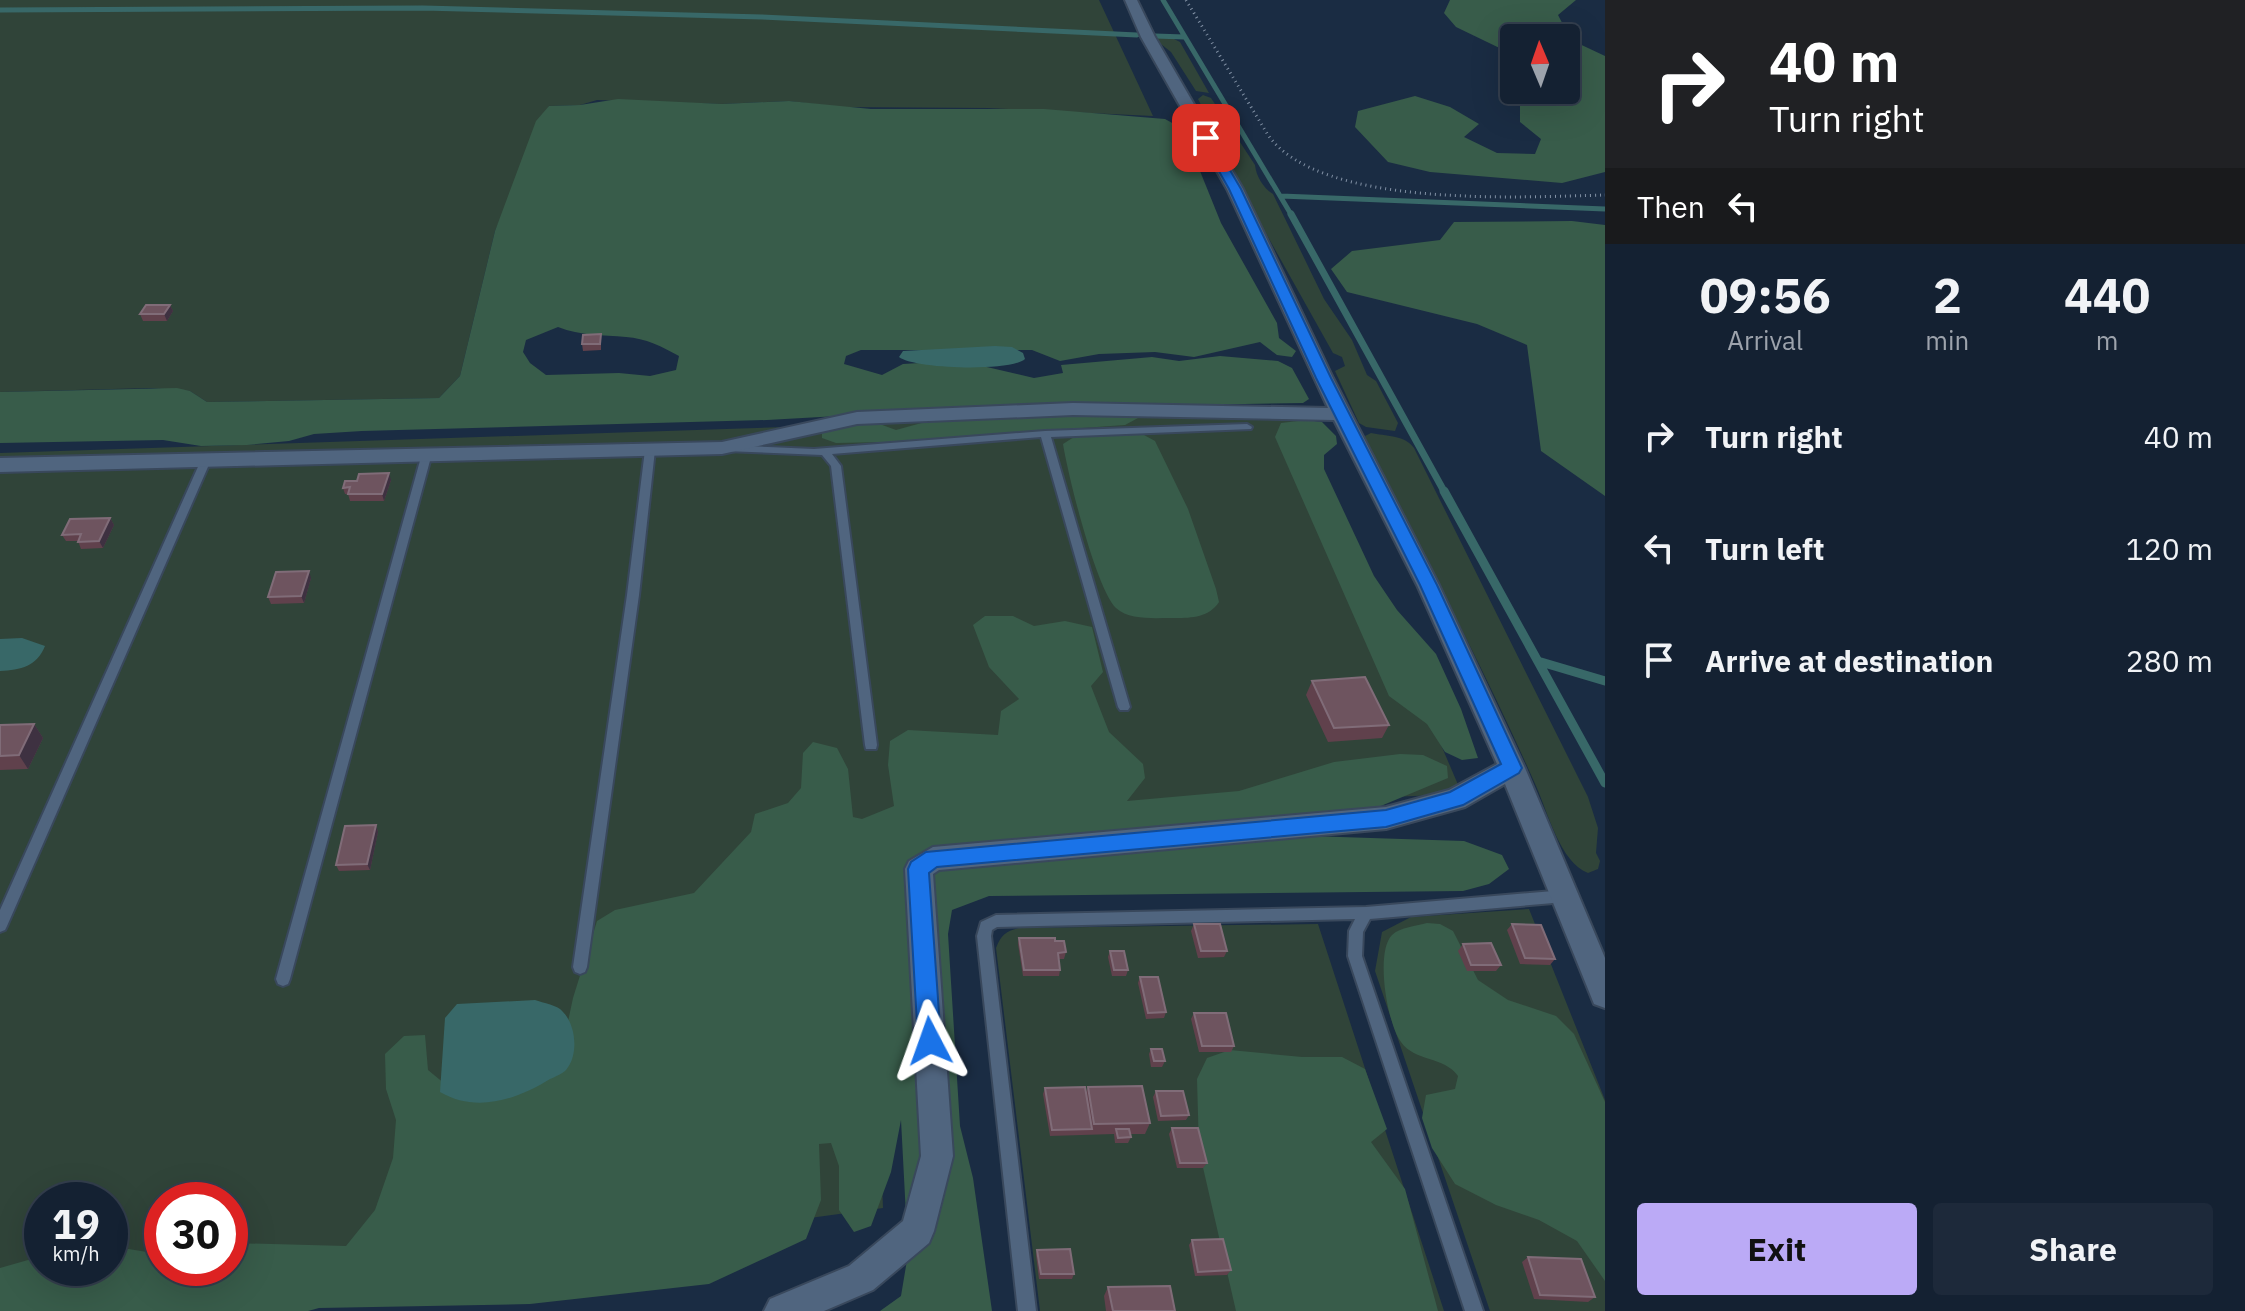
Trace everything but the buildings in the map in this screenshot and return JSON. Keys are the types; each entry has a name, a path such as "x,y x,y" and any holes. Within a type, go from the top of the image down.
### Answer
{"street":[{"path":"1131,0 1148,37 1235,189 1428,585 1512,768 1605,994"},
{"path":"0,465 722,448 857,418 1073,409 1342,414"},
{"path":"782,1311 861,1278 917,1231 937,1156 919,869 933,859 1386,818 1456,799 1512,768"}],"lane":[{"path":"722,448 753,452 825,451 1045,434 1247,427"},
{"path":"1045,434 1124,707"},
{"path":"580,967 633,595 650,450"},
{"path":"825,451 836,466 871,745"},
{"path":"283,979 426,457"},
{"path":"0,926 206,460"},
{"path":"1027,1311 984,936 986,926 996,921 1366,913 1566,896"},
{"path":"1366,913 1356,931 1355,956 1474,1311"}],"path":[{"path":"1186,0 1276,147 1307,167 1357,184 1397,189 1513,197 1605,195"}],"shaded area":[{"path":"0,0 1099,0 1153,116 987,108 840,107 789,101 722,104 597,100 580,105 549,106 495,231 460,376 439,398 207,402 190,391 151,388 0,392"},
{"path":"1450,0 1576,0 1558,15 1563,24 1500,24 1500,48 1456,27 1444,13"},
{"path":"1170,37 1180,42 1209,93 1196,91 1171,52 1157,41 1158,38"},
{"path":"1580,44 1605,56 1605,172 1562,183 1430,172 1388,162 1355,127 1358,111 1415,96 1450,107 1479,124 1464,137 1497,153 1535,154 1541,139 1520,122 1520,106 1580,104"},
{"path":"1203,95 1211,98 1255,165 1261,182 1273,194 1324,299 1352,340 1367,375 1376,381 1398,423 1395,431 1359,423 1335,371 1345,366 1342,357 1333,353 1263,228 1198,99"},
{"path":"618,99 722,104 789,101 871,109 1044,109 1165,119 1183,129 1221,223 1277,323 1279,338 1296,351 1292,357 1277,355 1260,342 1194,357 1155,352 1099,354 1060,361 1032,350 861,350 846,356 844,364 882,375 903,364 974,364 1034,378 1063,373 1061,365 1152,357 1179,361 1220,356 1278,361 1292,368 1309,399 1303,403 963,409 767,420 362,431 314,434 289,441 247,445 201,446 163,440 0,443 0,392 177,388 190,391 207,402 439,398 460,376 495,231 536,121 549,106","holes":["558,327 633,338 654,344 679,356 676,370 650,376 619,373 546,375 530,363 523,352 526,340"]},
{"path":"1572,221 1605,225 1605,496 1541,451 1527,345 1477,324 1347,292 1331,269 1352,251 1440,240 1454,222"},
{"path":"1012,347 1023,353 1025,359 1002,366 962,367 923,364 899,357 903,351"},
{"path":"1298,410 1462,794 868,819 883,1208 125,1311 0,1311 0,453"},
{"path":"1127,414 1138,418 1125,425 885,442 836,443 822,438 822,433 849,423 874,422 896,430 936,419"},
{"path":"1322,422 1336,436 1337,444 1324,455 1324,469 1374,576 1397,610 1436,654 1461,709 1478,758 1462,760 1445,752 1427,724 1389,696 1275,437 1281,423"},
{"path":"1371,433 1400,438 1414,448 1588,797 1598,828 1598,869 1588,873 1578,867 1562,848 1496,700 1367,444 1365,436"},
{"path":"1144,435 1155,441 1188,509 1216,589 1219,602 1209,612 1191,617 1142,618 1121,612 1108,597 1084,530 1063,444 1074,437"},
{"path":"985,616 1013,616 1034,626 1065,621 1092,627 1103,672 1091,686 1109,732 1143,764 1145,778 1127,801 1239,791 1334,762 1400,754 1423,755 1447,766 1448,778 1376,808 1218,833 1464,841 1502,855 1509,869 1489,884 1463,891 989,896 952,910 948,934 960,1126 973,1178 992,1311 880,1311 901,1296 908,1254 901,1120 891,1172 871,1226 854,1232 839,1210 839,1166 831,1143 819,1144 821,1200 806,1239 709,1284 530,1304 319,1308 308,1311 0,1311 0,1268 24,1261 24,1286 128,1286 128,1249 144,1252 144,1286 248,1286 248,1243 346,1246 375,1210 393,1158 396,1120 386,1089 385,1054 404,1036 425,1035 428,1070 451,1089 559,1064 573,998 597,921 615,910 694,893 751,832 755,814 788,803 801,788 803,753 813,742 837,748 848,769 853,817 862,819 894,806 888,765 890,741 908,730 998,735 1001,711 1019,699 989,667 973,625"},
{"path":"22,638 45,646 42,653 27,666 0,671 0,639"},
{"path":"1529,909 1605,1100 1605,1311 1490,1311 1375,971 1382,932 1411,917"},
{"path":"1427,923 1440,924 1453,931 1478,980 1508,1000 1556,1016 1574,1034 1605,1102 1605,1281 1577,1241 1539,1220 1496,1205 1455,1184 1432,1148 1422,1118 1426,1095 1455,1089 1458,1076 1445,1065 1414,1053 1401,1042 1391,1020 1384,971 1384,956 1392,935 1404,928"},
{"path":"1318,924 1444,1311 1040,1311 996,948 1002,937 1019,928"},
{"path":"535,1000 561,1010 571,1024 574,1048 566,1070 524,1093 496,1101 468,1102 440,1092 445,1018 457,1004"},
{"path":"1230,1050 1302,1057 1342,1057 1365,1069 1387,1129 1371,1142 1405,1189 1438,1311 1236,1311 1199,1150 1197,1079 1207,1058"}],"waterway":[{"path":"1163,0 1292,216"},
{"path":"0,10 423,8 762,17 1137,35"},
{"path":"1155,36 1184,37"},
{"path":"1281,196 1605,209"},
{"path":"1291,214 1445,493"},
{"path":"1444,491 1605,783"},
{"path":"1541,662 1605,681"}],"route":[{"path":"930,1041 919,869 933,859 1386,818 1456,799 1512,768 1428,585 1323,378 1235,189 1206,138"}]}
